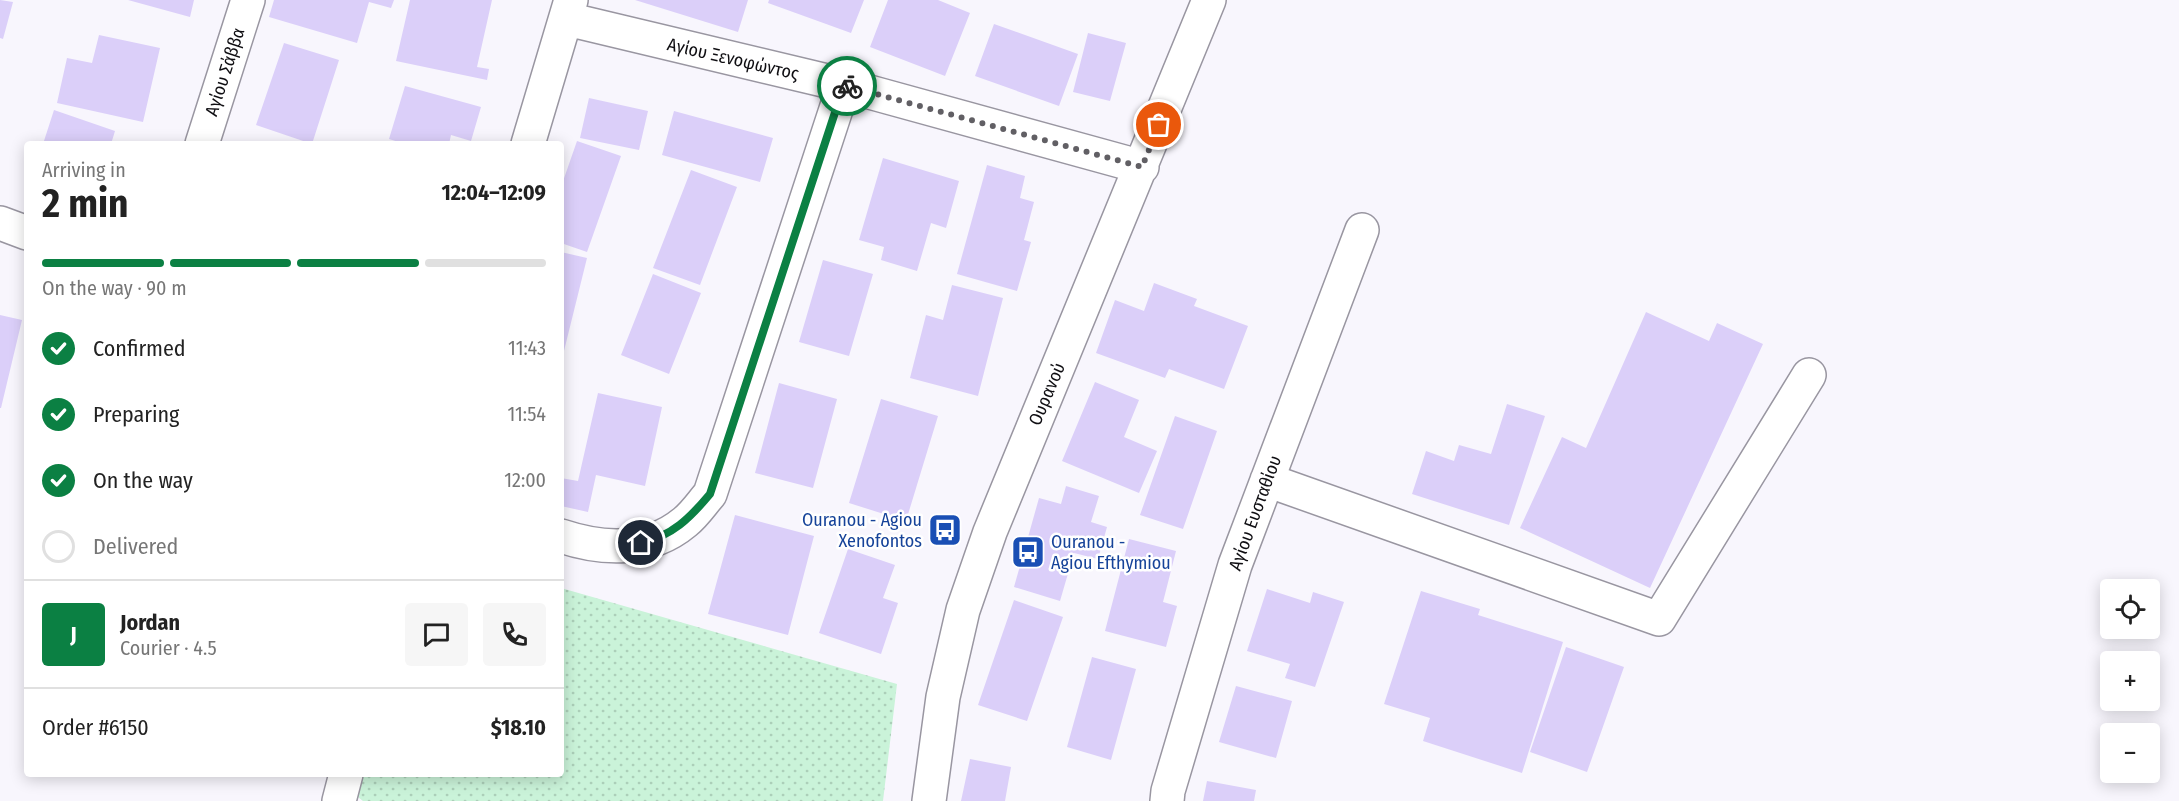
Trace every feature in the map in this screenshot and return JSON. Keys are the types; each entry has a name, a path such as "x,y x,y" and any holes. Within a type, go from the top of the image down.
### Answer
{"street":[{"name":"Αγίου Σάββα","path":"203,141 248,0"},
{"name":"Ουρανού","path":"929,801 943,697 963,610 990,532 1209,0"},
{"name":"Αγίου Ξενοφώντος","path":"569,10 1142,167"},
{"path":"529,141 569,10"},
{"path":"564,537 582,543 621,548 661,538 686,521 710,494 844,85"},
{"path":"0,223 24,232"},
{"name":"Αγίου Ευσταθίου","path":"1167,801 1168,791 1235,565 1362,230"},
{"path":"1267,480 1659,619 1809,375"},
{"path":"339,801 345,777"}],"green space":[{"path":"564,589 897,684 883,801 363,801 354,794 359,777 564,777"}],"building":[{"path":"0,0 13,2 3,39 0,38"},
{"path":"128,0 194,0 190,17"},
{"path":"274,0 394,0 391,8 369,2 357,43 269,17"},
{"path":"410,0 492,0 477,67 489,69 487,80 396,61"},
{"path":"635,0 748,0 738,32"},
{"path":"769,0 864,0 851,33 768,3"},
{"path":"888,0 938,0 970,13 945,76 870,47"},
{"path":"994,24 1078,54 1059,106 975,76"},
{"path":"1088,33 1126,43 1110,101 1073,92"},
{"path":"99,35 160,48 143,122 57,103 67,58 92,63"},
{"path":"284,43 339,60 313,141 303,141 256,125"},
{"path":"405,86 481,107 471,141 451,135 450,141 389,139"},
{"path":"589,98 648,111 639,150 580,138"},
{"path":"54,110 115,131 112,141 44,141"},
{"path":"674,111 773,138 760,182 662,155"},
{"path":"577,141 621,156 587,252 564,244 564,178"},
{"path":"883,158 959,181 946,228 931,223 917,271 881,260 884,247 859,240"},
{"path":"987,165 1025,176 1020,198 1034,202 1024,240 1031,242 1017,291 957,274"},
{"path":"691,170 737,187 700,285 653,268"},
{"path":"564,253 587,258 564,351"},
{"path":"823,260 873,274 849,356 799,342"},
{"path":"653,274 701,293 669,374 621,355"},
{"path":"1154,283 1197,299 1194,306 1248,326 1224,389 1169,369 1165,378 1096,353 1115,300 1144,311"},
{"path":"952,285 1003,298 978,396 910,378 926,315 943,320"},
{"path":"1646,312 1709,341 1717,323 1763,344 1650,588 1520,528 1562,437 1586,448"},
{"path":"0,315 22,320 1,408 0,408"},
{"path":"1095,382 1139,400 1124,437 1157,451 1139,493 1062,461"},
{"path":"779,383 837,399 813,488 755,473"},
{"path":"598,393 662,407 645,486 596,475 588,512 564,507 564,479 578,481"},
{"path":"881,399 938,416 906,521 849,503"},
{"path":"1507,404 1545,416 1509,525 1412,494 1426,451 1454,461 1459,445 1491,454"},
{"path":"1175,416 1217,431 1183,529 1140,515"},
{"path":"1066,486 1099,496 1091,522 1107,527 1098,559 1074,553 1060,601 1014,587 1039,498 1061,504"},
{"path":"735,515 814,536 788,635 708,614"},
{"path":"1129,539 1176,551 1163,602 1177,606 1166,647 1105,631"},
{"path":"848,549 895,565 883,598 898,603 881,654 819,633"},
{"path":"1267,589 1310,603 1313,592 1344,602 1315,687 1285,678 1290,664 1247,651"},
{"path":"1421,591 1480,609 1478,615 1563,642 1522,773 1423,741 1430,718 1384,704"},
{"path":"1014,600 1063,617 1027,721 978,705"},
{"path":"1566,647 1624,667 1587,772 1530,752"},
{"path":"1092,657 1136,669 1111,760 1067,747"},
{"path":"1236,686 1292,701 1276,758 1219,742"},
{"path":"970,759 1011,767 1005,801 961,801"},
{"path":"1207,781 1256,790 1254,801 1203,801"}],"way so far":[{"path":"847,86 1142,167 1159,125"}],"place":[{"name":"Ouranou - Agiou Xenofontos","path":"945,530"},
{"name":"Ouranou - Agiou Efthymiou","path":"1028,552"}],"route":[{"path":"641,543 661,538 686,521 710,494 844,85 847,86"}]}
